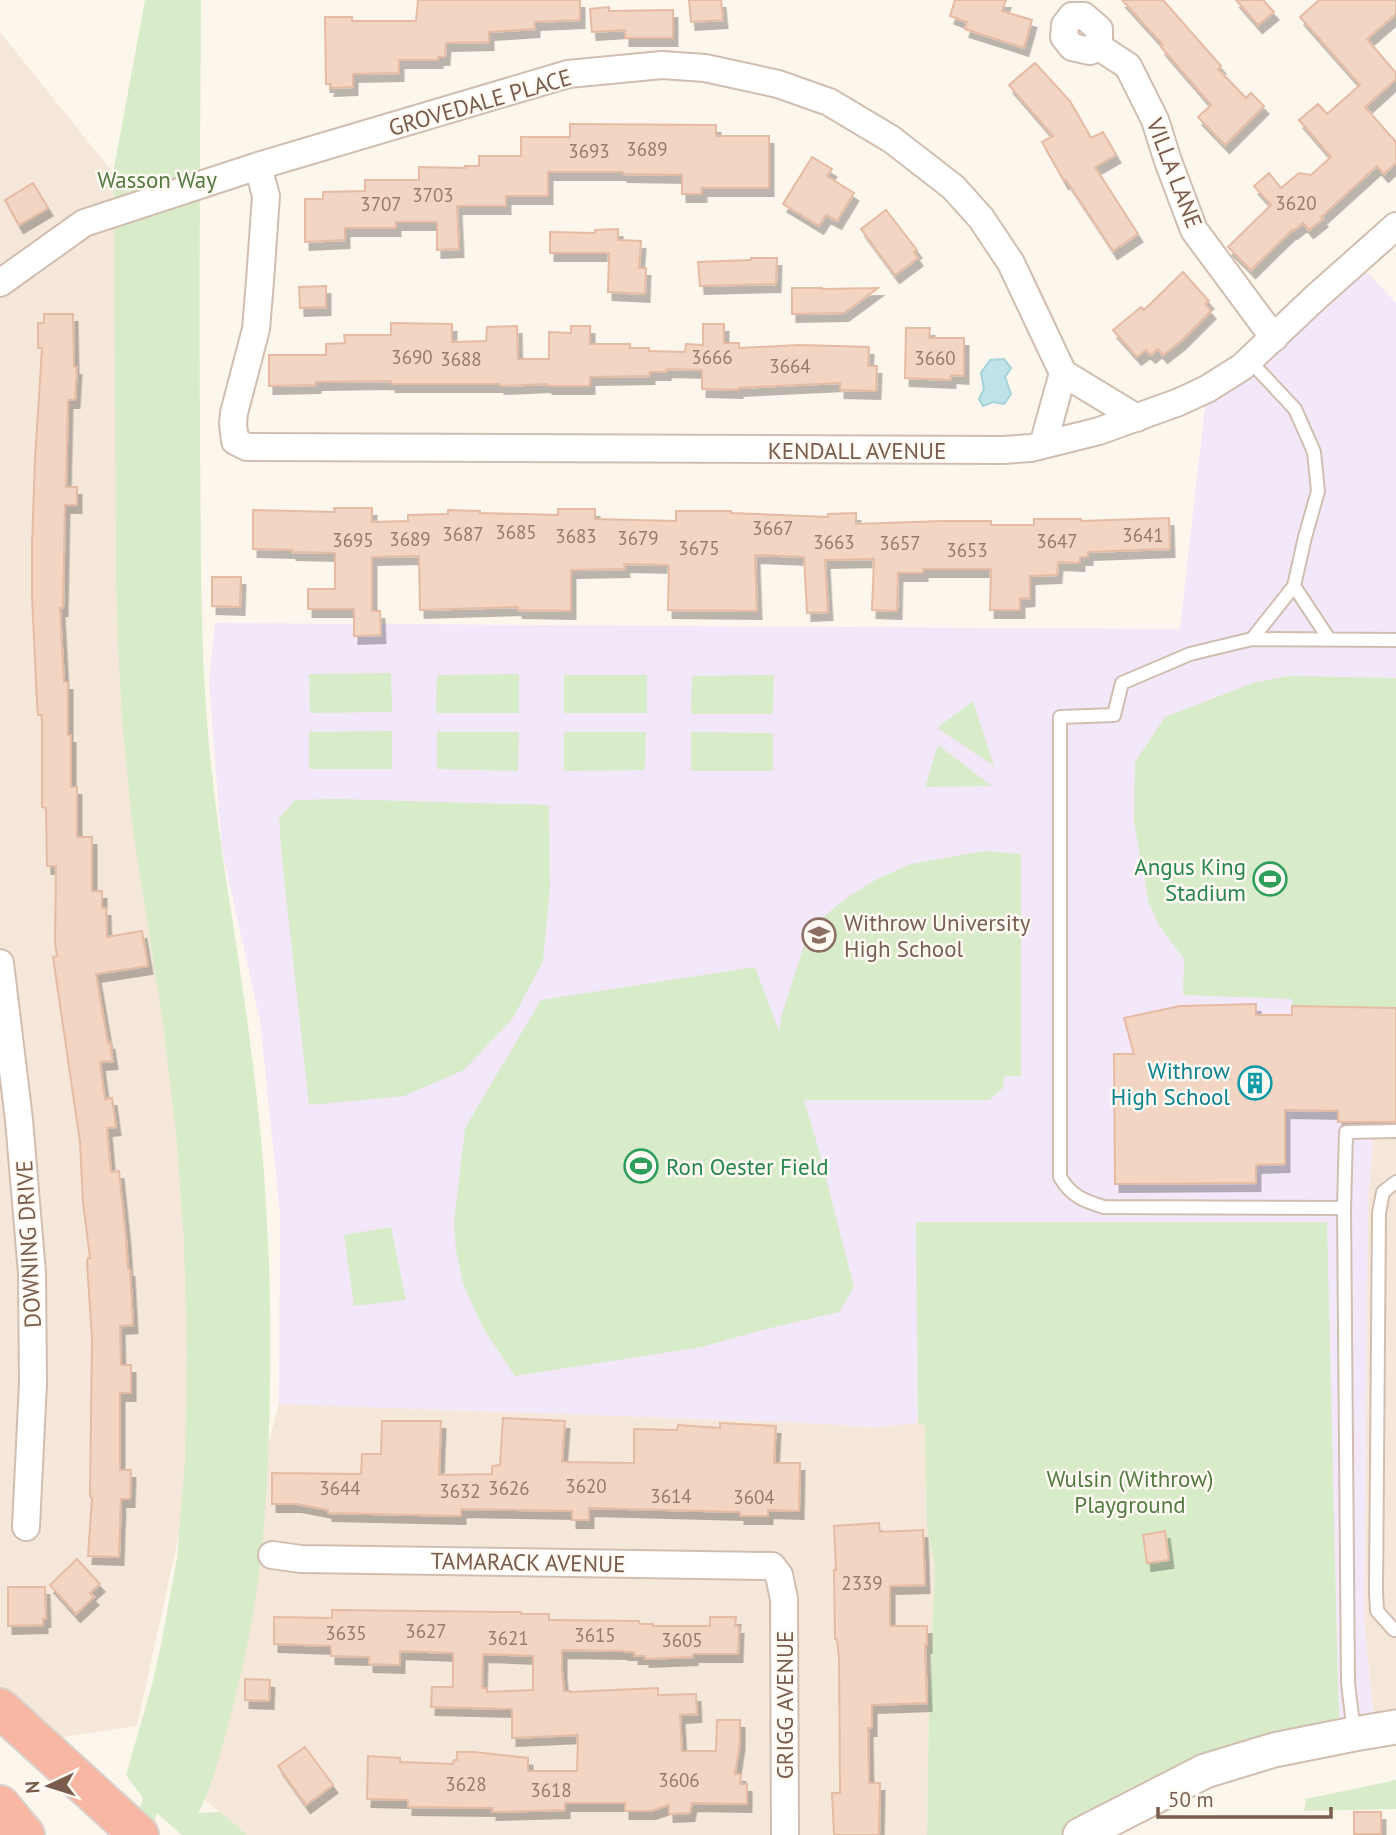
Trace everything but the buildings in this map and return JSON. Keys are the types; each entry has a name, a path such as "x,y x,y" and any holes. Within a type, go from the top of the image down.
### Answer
{"highway":[{"path":"0,1708 139,1835"},
{"path":"0,1805 26,1835"}],"street":[{"name":"VILLA LANE","path":"1099,47 1128,66 1156,120 1194,230 1274,338"},
{"name":"GROVEDALE PLACE","path":"0,283 84,223 258,166 568,74 662,65 714,69 778,84 829,102 891,139 953,187 981,218 1011,263 1063,373"},
{"name":"KENDALL AVENUE","path":"258,166 266,196 256,329 233,424 235,441 247,447 1003,450 1043,445 1099,432 1207,389 1242,367 1396,226"},
{"path":"1043,445 1063,373 1137,418"},
{"name":"DOWNING DRIVE","path":"0,962 19,1121 32,1273 33,1383 26,1527"},
{"name":"TAMARACK AVENUE","path":"272,1555 324,1559 735,1564 772,1566 779,1575"},
{"name":"GRIGG AVENUE","path":"779,1575 784,1600 785,1835"},
{"path":"1080,1835 1205,1771 1274,1750 1396,1727"}],"lane":[{"path":"1250,360 1295,410 1314,452 1318,491 1304,537 1294,586 1252,639"},
{"path":"1294,586 1329,639"},
{"path":"1344,1208 1104,1207 1081,1200 1060,1177 1060,717 1114,715 1122,683 1190,654 1252,639 1396,640"},
{"path":"1354,1734 1348,1684 1344,1208 1346,1132 1396,1131"},
{"path":"1396,1182 1383,1192 1379,1213 1376,1578 1377,1611 1396,1630"}],"shaded area":[{"path":"0,32 115,175 186,1198 197,1452 137,1726 36,1741 0,1708"},
{"name":"Withrow University High School","path":"1357,261 1396,303 1396,1139 1373,1139 1368,1203 1364,1621 1375,1731 1340,1737 1326,1222 917,1222 918,1423 875,1427 279,1404 280,1213 260,1021 222,850 209,681 215,623 1180,629 1207,389"},
{"path":"1373,1138 1396,1139 1396,1727 1375,1731 1364,1621 1368,1203"},
{"path":"279,1404 875,1427 918,1423 925,1426 927,1527 935,1567 927,1835 247,1835 177,1777"}],"green space":[{"name":"Wasson Way","path":"145,0 201,0 200,386 204,674 214,789 255,1077 268,1251 270,1338 267,1482 258,1581 242,1671 212,1779 198,1813 220,1812 247,1835 182,1835 157,1813 150,1835 132,1835 143,1798 126,1775 153,1681 177,1558 185,1462 187,1352 184,1242 176,1132 163,1023 132,823 122,718 116,580 114,168"},
{"path":"391,673 392,712 310,713 309,674"},
{"path":"519,674 519,713 436,713 437,675"},
{"path":"564,675 647,675 647,713 564,713"},
{"path":"774,675 773,714 691,714 692,676"},
{"name":"Angus King Stadium","path":"1288,676 1396,678 1396,1046 1292,1006 1292,999 1183,995 1184,959 1160,927 1149,904 1134,822 1135,762 1165,717 1253,683"},
{"path":"973,701 994,766 937,728"},
{"path":"392,731 392,769 309,769 309,732"},
{"path":"437,732 519,732 518,771 437,769"},
{"path":"564,732 646,732 645,770 564,771"},
{"path":"691,732 773,733 773,771 691,771"},
{"path":"938,745 992,786 925,787"},
{"path":"295,800 549,805 550,888 543,961 513,1018 464,1070 404,1096 309,1105 279,819"},
{"name":"Ron Oester Field","path":"984,851 1021,854 1021,1076 1004,1076 1003,1088 989,1100 804,1100 854,1287 839,1312 702,1347 515,1376 484,1330 463,1284 454,1223 465,1128 541,1000 755,967 779,1031 809,930 829,912 879,878 911,864"},
{"name":"Wulsin (Withrow) Playground","path":"916,1222 1327,1222 1340,1737 1080,1835 927,1835 935,1567 927,1527 925,1426 918,1423"},
{"path":"391,1227 406,1300 354,1306 344,1235"},
{"path":"1396,1780 1396,1809 1304,1811 1306,1799"}],"water":[{"path":"1004,359 1011,368 1005,377 1011,394 1004,404 993,402 983,406 979,399 984,389 981,373 990,360"}],"place":[{"name":"Angus King Stadium","path":"1270,879"},
{"name":"Withrow University High School","path":"819,935"},
{"name":"Withrow High School","path":"1255,1083"},
{"name":"Ron Oester Field","path":"641,1166"}]}
